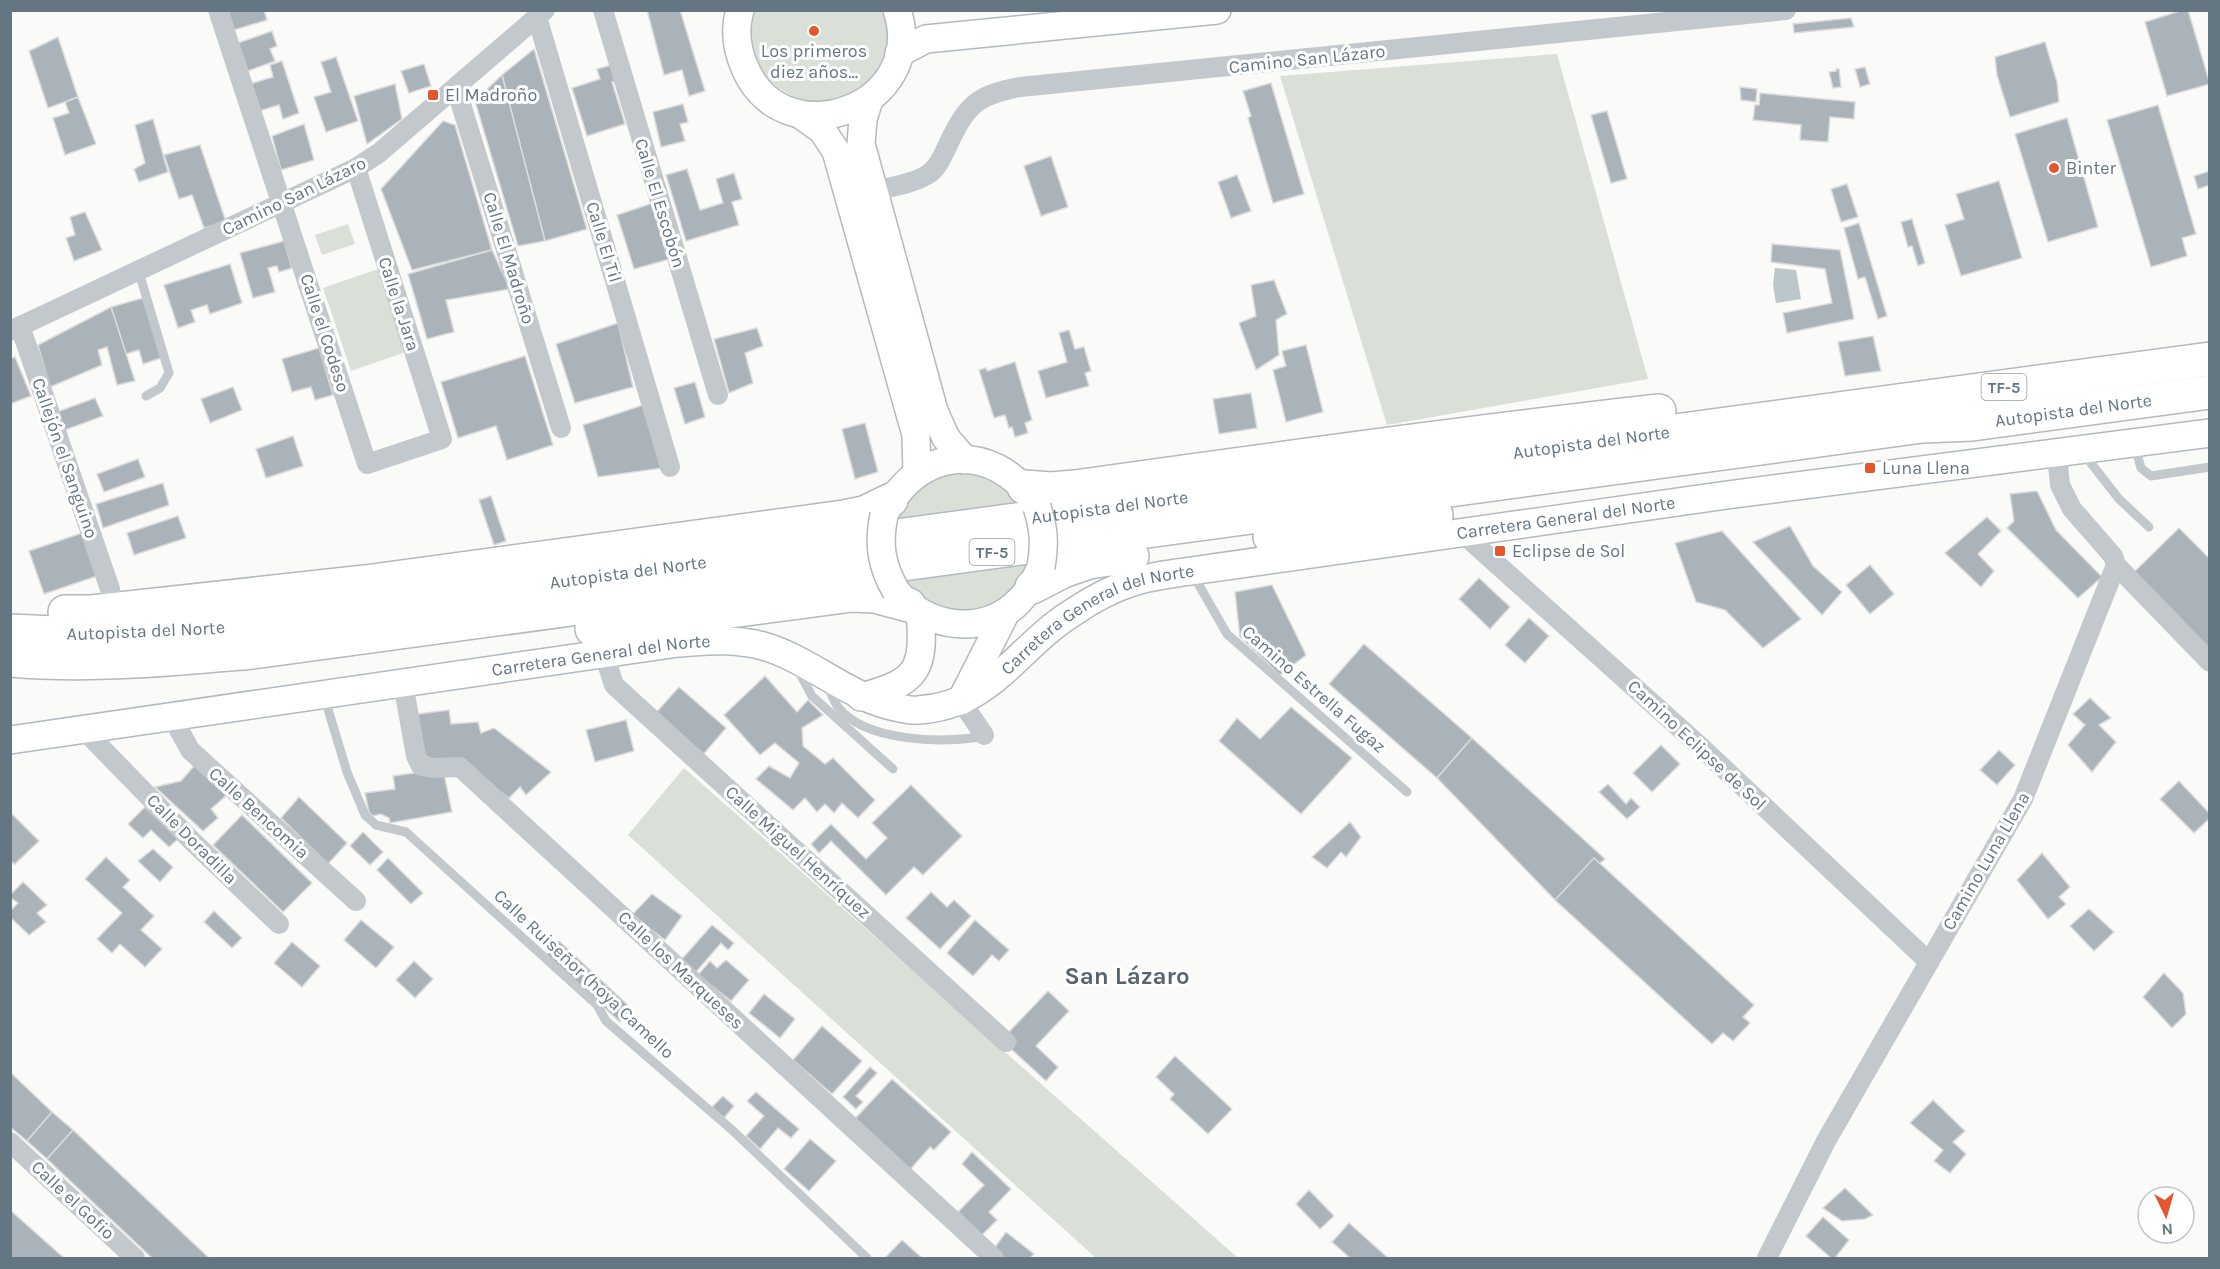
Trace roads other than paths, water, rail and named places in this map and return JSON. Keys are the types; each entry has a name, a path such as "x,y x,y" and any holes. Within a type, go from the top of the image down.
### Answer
{"highway":[{"name":"Autopista del Norte","path":"10,631 76,634 215,628 2210,359"},
{"name":"Autopista del Norte","path":"10,660 96,663 253,652 1922,426 1972,424 2210,392"},
{"path":"1031,497 1051,489 1230,464 1522,427 1771,399 1834,410"},
{"path":"1036,577 1089,562 1717,475 1825,455 1923,441 1972,424"},
{"path":"10,612 92,612 365,582 844,517 888,507"},
{"path":"10,674 34,676 144,675 201,671 468,645 852,595 875,596 908,603"}],"main road":[{"path":"740,10 737,35 740,57 748,77 762,94 780,107 819,117 836,115 854,109 869,100 882,87 893,71 899,53 902,35 897,10"},
{"path":"899,53 926,39 1217,10"},
{"path":"869,100 863,119 861,144 873,191 934,411 946,438 965,460"},
{"path":"801,114 822,130 836,151 916,435 917,473"},
{"name":"Carretera General del Norte","path":"10,740 678,643 727,639 764,647 792,658 861,697 887,706 916,711 961,701 984,688 1003,674 1048,629 1106,592 1134,581 1727,495 2210,433"},
{"path":"861,697 889,689 910,678 920,662 922,641 908,603 887,576 881,559 880,532 888,507 903,484 917,473 938,464 965,460 984,462 1003,470 1031,497 1044,527 1045,544 1036,577 1019,602 1006,612 987,621 968,624 947,623 908,603"},
{"path":"961,701 1006,612"}],"street":[{"name":"Calle el Codeso","path":"218,10 367,464"},
{"name":"Calle El Escobón","path":"603,10 718,395"},
{"name":"Camino San Lázaro","path":"873,191 927,176 938,166 958,123 981,98 994,92 1020,87 1786,10"},
{"name":"Camino San Lázaro","path":"15,328 356,168 379,153 541,14"},
{"name":"Calle El Til","path":"541,14 670,467"},
{"name":"Calle El Madroño","path":"456,88 561,428"},
{"name":"Calle la Jara","path":"356,168 442,439 367,464"},
{"name":"Callejón el Sanguino","path":"15,328 110,589"},
{"path":"2069,452 2060,485 2072,509 2113,556 2116,565 2210,662"},
{"name":"Camino Eclipse de Sol","path":"1461,532 1702,748 1929,962"},
{"name":"Camino Luna Llena","path":"1767,1258 1826,1141 2023,800 2116,565"},
{"name":"Calle Miguel Henríquez","path":"604,654 614,685 1006,1042"},
{"name":"Calle los Marqueses","path":"403,683 416,756 421,766 460,767 994,1258"},
{"path":"961,701 984,735"},
{"name":"Calle Bencomia","path":"172,717 189,750 356,901"},
{"path":"106,752 112,724"},
{"name":"Calle Doradilla","path":"83,729 192,841 279,924"},
{"name":"Calle el Gofio","path":"10,1142 135,1258"}],"lane":[{"path":"138,269 169,373 160,388 146,396"},
{"path":"2135,443 2141,468 2151,476 2210,467"},
{"path":"2069,452 2149,527"},
{"name":"Camino Estrella Fugaz","path":"1191,571 1227,634 1407,792"},
{"path":"792,658 812,696 893,769"},
{"path":"823,676 838,708 860,724 888,735 931,740 964,740 984,735"},
{"name":"Calle Ruiseñor (hoya Camello","path":"323,694 347,772 365,815 376,825 406,832 597,1005 606,1021 731,1129 867,1258"}],"place":[{"name":"Los primeros diez años...","path":"814,31"},
{"name":"El Madroño","path":"433,95"},
{"name":"Binter","path":"2054,168"},
{"name":"Luna Llena","path":"1870,468"},
{"name":"Eclipse de Sol","path":"1500,551"}],"district":[{"name":"San Lázaro","path":"1127,976"}]}
